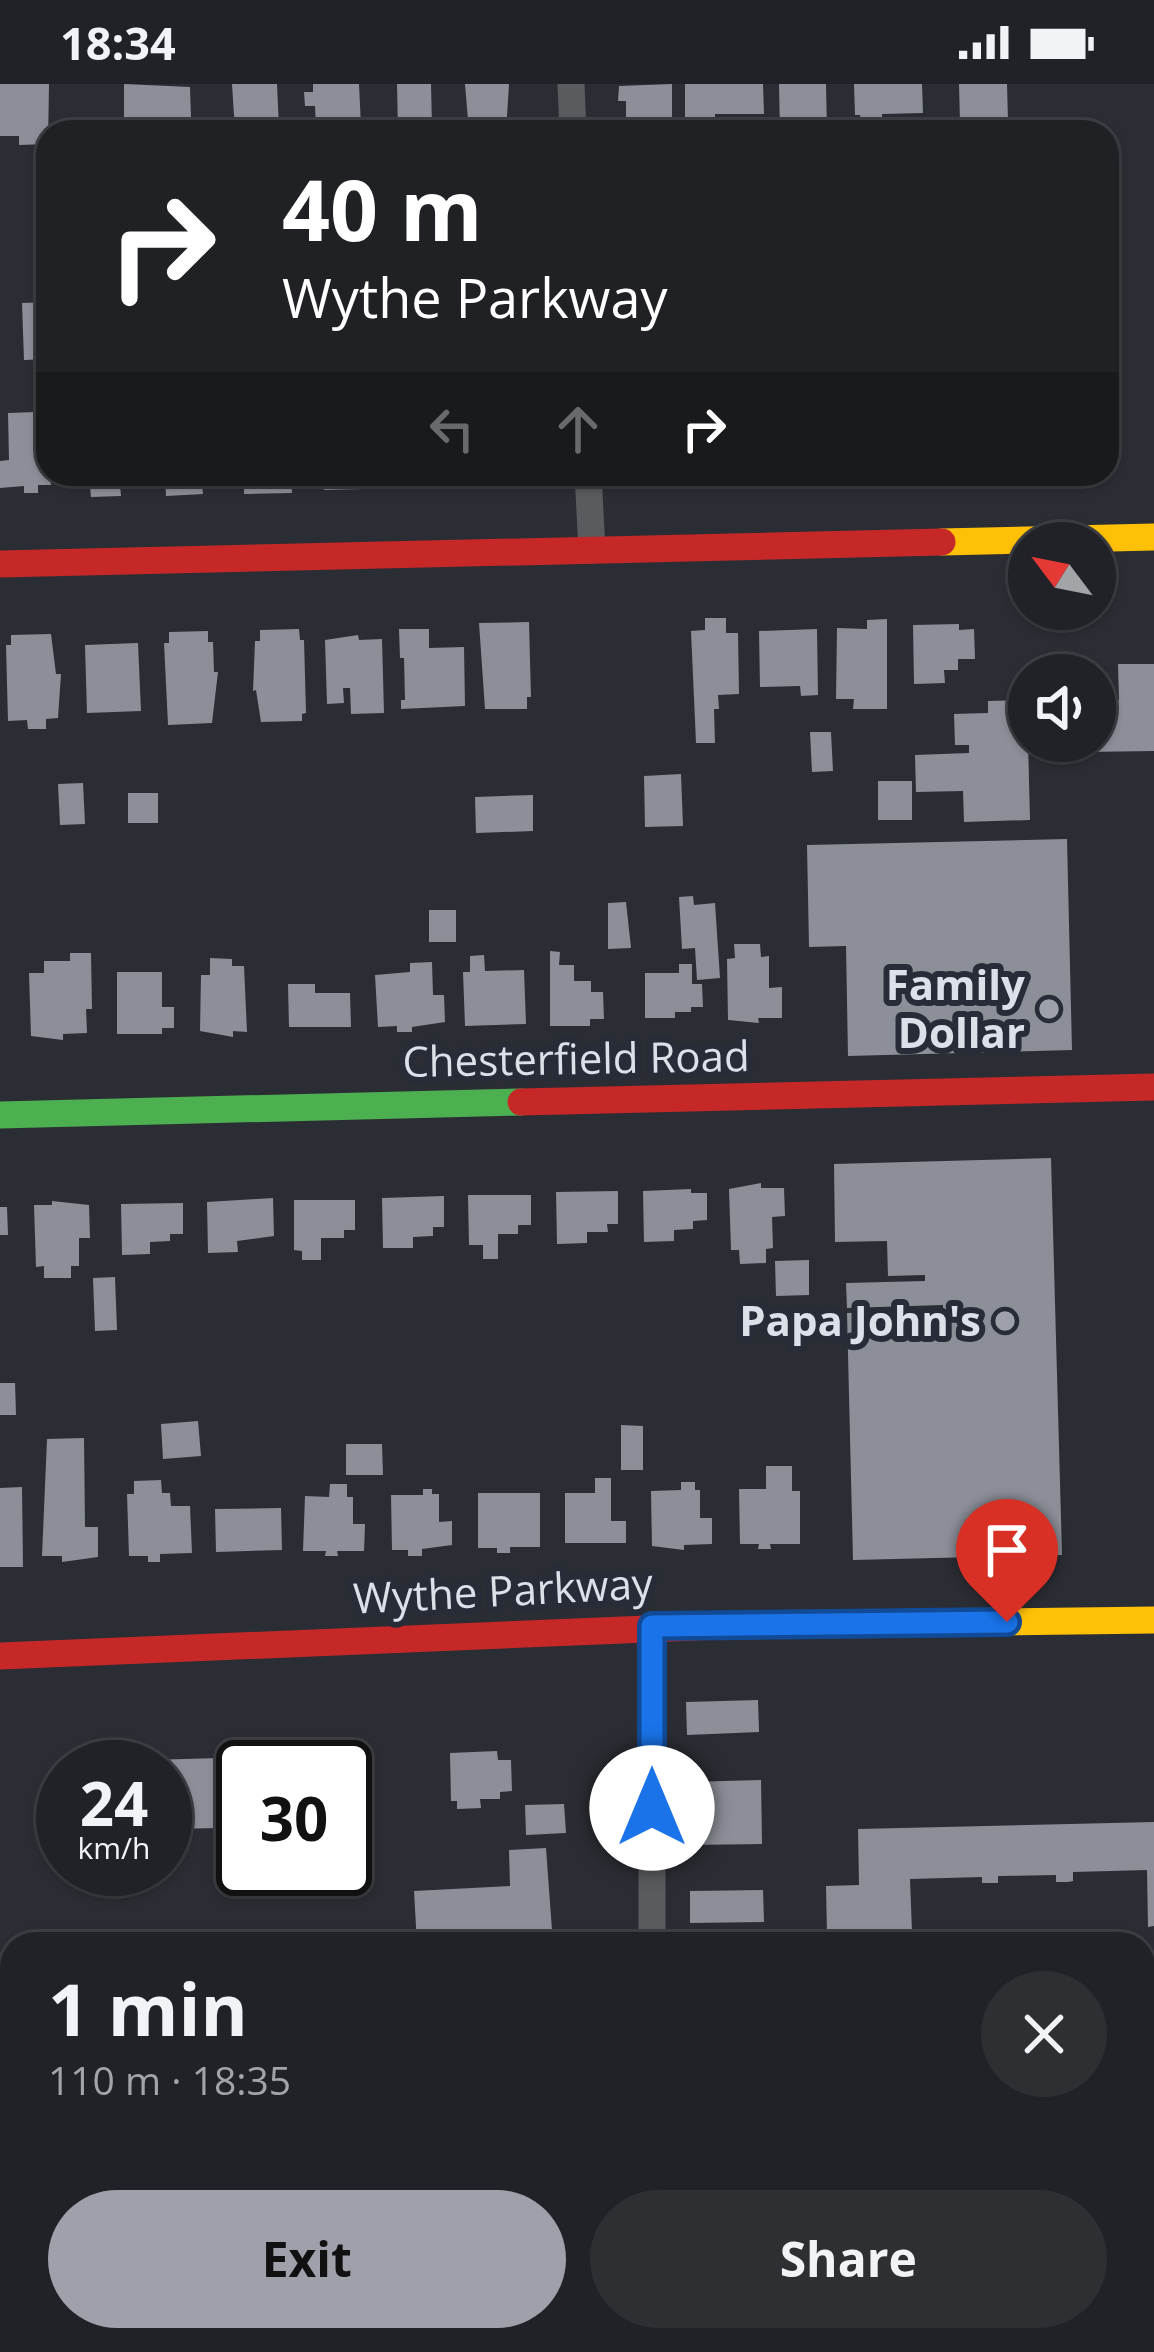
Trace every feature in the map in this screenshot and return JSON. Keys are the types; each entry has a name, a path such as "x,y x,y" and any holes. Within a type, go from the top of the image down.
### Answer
{"street":[{"path":"571,84 572,120"},
{"path":"589,486 592,550"},
{"path":"0,564 1154,537"},
{"name":"Chesterfield Road","path":"0,1115 1154,1087"},
{"name":"Wythe Parkway","path":"0,1656 652,1626 1154,1620"},
{"path":"652,1626 652,1932"}],"building":[{"path":"0,84 49,84 48,120 36,120 36,144 19,145 19,136 0,136"},
{"path":"124,84 190,87 191,118 124,120"},
{"path":"232,84 277,84 279,120 234,120"},
{"path":"313,84 359,84 361,120 316,120 315,106 305,106 304,92 313,92"},
{"path":"397,84 431,84 432,120 398,120"},
{"path":"465,84 509,84 507,120 468,120"},
{"path":"672,84 672,120 626,120 626,101 618,101 619,86"},
{"path":"685,84 763,84 764,114 715,114 715,120 685,120"},
{"path":"779,84 826,84 827,120 780,120"},
{"path":"854,84 922,84 923,113 882,114 882,120 861,120 855,115"},
{"path":"959,84 1007,84 1008,120 960,120"},
{"path":"36,302 36,360 24,360 22,303"},
{"path":"36,412 38,493 24,493 24,486 0,488 0,461 9,460 8,413"},
{"path":"85,486 120,486 121,496 91,497 90,487"},
{"path":"166,486 202,486 203,494 166,496"},
{"path":"244,486 292,486 292,493 244,494"},
{"path":"323,486 364,486 364,489 324,490"},
{"path":"705,618 726,618 726,633 738,633 739,694 718,695 715,743 696,743 691,631 705,630"},
{"path":"887,619 887,709 853,709 854,699 836,699 837,628 867,629 867,620"},
{"path":"529,622 531,697 527,697 527,709 485,709 479,623"},
{"path":"959,624 959,630 974,629 975,659 958,659 958,670 944,670 945,683 914,684 913,625"},
{"path":"299,629 300,640 304,640 306,713 302,721 261,722 253,691 255,641 260,641 260,630"},
{"path":"399,629 429,629 429,648 464,647 465,706 401,709 404,658 400,658"},
{"path":"817,629 818,695 801,696 800,686 760,687 759,631"},
{"path":"208,631 214,672 218,672 212,723 168,725 164,643 169,643 169,632"},
{"path":"51,634 56,674 61,674 58,718 46,719 46,729 28,729 27,720 8,721 6,645 11,645 11,635"},
{"path":"358,635 359,640 382,639 384,713 351,714 350,688 343,688 344,703 327,704 325,640"},
{"path":"138,643 141,711 87,713 85,645"},
{"path":"1118,664 1154,664 1154,751 1116,752"},
{"path":"1008,700 1008,762 1029,762 1030,820 964,822 963,791 916,792 915,755 969,753 969,745 955,745 954,714 988,713 988,701"},
{"path":"810,732 831,732 833,771 812,772"},
{"path":"681,774 683,826 645,827 644,776"},
{"path":"878,781 912,781 912,820 878,820"},
{"path":"83,783 85,824 60,825 58,784"},
{"path":"128,793 158,793 158,823 128,823"},
{"path":"533,795 533,831 476,833 475,797"},
{"path":"1067,839 1072,1050 848,1056 846,946 809,947 807,845"},
{"path":"693,896 694,905 715,903 720,978 697,980 695,948 682,949 679,897"},
{"path":"626,902 631,948 608,949 608,903"},
{"path":"429,910 456,910 456,942 429,942"},
{"path":"734,944 760,944 761,957 769,956 769,988 782,987 782,1018 758,1018 759,1023 728,1020 727,959 735,958"},
{"path":"550,951 560,952 559,965 574,965 574,981 591,981 591,992 603,992 604,1019 590,1019 590,1026 550,1026"},
{"path":"70,953 91,953 92,1009 86,1009 87,1033 63,1034 63,1040 31,1036 29,973 44,973 44,961 70,961"},
{"path":"484,955 485,971 524,970 526,1024 465,1026 463,972 470,972 470,956"},
{"path":"210,958 232,959 232,966 244,966 247,1032 233,1031 233,1037 200,1031 201,975 210,975"},
{"path":"432,962 433,995 444,995 445,1022 412,1027 412,1032 397,1032 397,1026 378,1027 375,975 410,972 410,963"},
{"path":"679,964 692,964 692,984 702,984 703,1007 675,1012 675,1018 645,1018 645,973 679,973"},
{"path":"117,972 162,972 162,1007 174,1007 174,1028 162,1028 162,1034 117,1034"},
{"path":"288,984 315,984 315,993 350,993 351,1027 289,1027"},
{"path":"1051,1158 1062,1555 853,1560 847,1313 943,1310 943,1305 847,1308 846,1283 925,1281 925,1275 888,1276 887,1241 835,1242 834,1164"},
{"path":"761,1183 761,1188 784,1188 785,1216 772,1217 773,1248 766,1249 766,1263 740,1264 739,1250 731,1250 729,1189"},
{"path":"691,1189 691,1193 707,1193 707,1220 693,1221 693,1229 674,1230 674,1241 644,1242 643,1191"},
{"path":"618,1191 618,1224 607,1224 608,1232 587,1232 587,1243 557,1244 556,1192"},
{"path":"468,1195 531,1195 531,1225 518,1225 518,1234 498,1234 498,1259 483,1259 483,1245 469,1245"},
{"path":"444,1196 444,1227 433,1227 433,1236 413,1237 413,1248 383,1248 382,1198"},
{"path":"273,1198 274,1236 237,1241 238,1252 208,1253 207,1202"},
{"path":"294,1200 355,1200 355,1230 344,1230 344,1238 321,1238 321,1260 302,1260 302,1251 294,1250"},
{"path":"52,1201 89,1205 90,1238 79,1238 79,1266 71,1266 71,1278 44,1278 44,1266 36,1267 34,1205 52,1205"},
{"path":"183,1203 183,1234 170,1234 170,1241 150,1242 150,1254 122,1255 121,1204"},
{"path":"0,1207 7,1207 8,1235 0,1235"},
{"path":"809,1260 809,1295 776,1296 775,1261"},
{"path":"115,1277 117,1330 95,1331 93,1278"},
{"path":"0,1383 15,1383 16,1415 0,1415"},
{"path":"198,1421 201,1456 163,1459 161,1424"},
{"path":"621,1425 643,1426 643,1470 621,1470"},
{"path":"84,1438 85,1527 98,1527 98,1557 62,1562 62,1556 42,1556 47,1439"},
{"path":"346,1444 382,1444 383,1475 346,1475"},
{"path":"766,1466 792,1466 792,1491 800,1491 800,1544 758,1549 759,1544 740,1544 739,1489 766,1489"},
{"path":"595,1478 611,1478 611,1521 626,1521 626,1543 565,1543 565,1493 595,1493"},
{"path":"161,1480 162,1493 170,1493 171,1506 190,1506 192,1553 160,1554 160,1562 148,1562 148,1556 129,1556 127,1494 134,1494 134,1481"},
{"path":"681,1482 695,1482 695,1490 700,1490 700,1518 712,1518 712,1544 684,1545 684,1550 652,1546 651,1491 681,1490"},
{"path":"330,1484 347,1484 347,1497 353,1497 353,1524 365,1524 364,1551 325,1556 326,1551 303,1551 305,1496 329,1497"},
{"path":"22,1487 23,1567 0,1567 0,1488"},
{"path":"423,1489 439,1494 439,1522 452,1521 452,1545 408,1556 408,1550 392,1550 391,1495 423,1495"},
{"path":"478,1493 540,1493 540,1547 510,1547 510,1553 478,1548"},
{"path":"281,1508 282,1550 216,1552 215,1509"},
{"path":"758,1700 759,1732 687,1735 686,1702"},
{"path":"497,1751 498,1760 511,1760 512,1791 500,1792 500,1799 480,1799 481,1808 457,1809 457,1801 451,1801 450,1753"},
{"path":"216,1758 216,1828 192,1829 192,1759"},
{"path":"761,1780 762,1844 689,1845 687,1782"},
{"path":"564,1804 566,1833 526,1835 525,1805"},
{"path":"1154,1822 1154,1926 1148,1927 1147,1870 1073,1872 1073,1881 1068,1882 1056,1882 1056,1875 998,1876 998,1883 982,1883 982,1877 910,1879 912,1932 827,1932 826,1886 859,1885 858,1829"},
{"path":"546,1848 552,1932 416,1932 414,1891 510,1886 509,1850"},
{"path":"763,1890 764,1922 690,1923 690,1891"}],"traffic: fast":[{"path":"0,1115 521,1102"}],"traffic: slow":[{"path":"942,542 1154,537"},
{"path":"744,1625 1154,1620"}],"traffic: jam":[{"path":"0,564 942,542"},
{"path":"521,1102 1154,1087"},
{"path":"0,1656 744,1625"}],"place":[{"name":"Family Dollar","path":"1049,1009"},
{"name":"Papa John's","path":"1005,1321"}],"route":[{"path":"652,1808 652,1626 1007,1622"}]}
